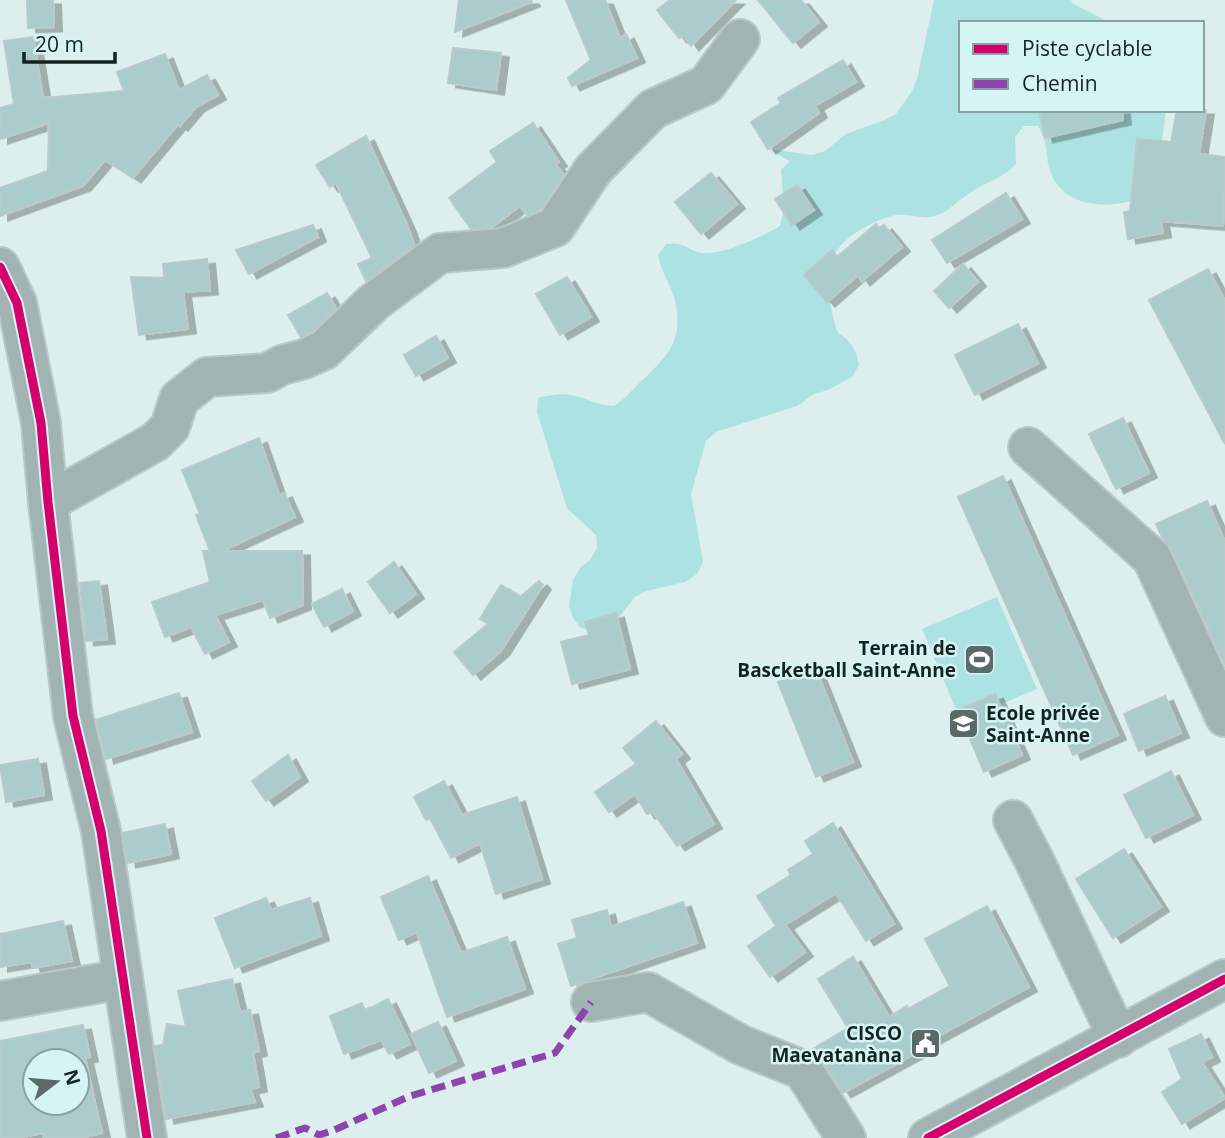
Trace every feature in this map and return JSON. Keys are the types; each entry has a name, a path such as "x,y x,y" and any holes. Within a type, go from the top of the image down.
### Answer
{"street":[{"path":"48,502 155,442 170,427 179,400 206,377 267,373 282,365 304,359 324,350 373,302 440,253 503,248 555,227 593,170 653,109 706,85 740,38"},
{"path":"0,267 17,303 41,423 73,716 101,831 147,1138"},
{"path":"1028,447 1152,558 1225,718"},
{"path":"1013,820 1118,1038"},
{"path":"0,1000 123,979"},
{"path":"928,1138 1225,979"},
{"path":"591,1002 648,992 741,1045 803,1070 846,1138"}],"shaded area":[{"path":"934,0 1071,0 1107,21 959,21 959,112 1166,112 1161,148 1137,199 1114,204 1088,203 1066,193 1057,185 1038,126 1024,126 1015,137 1016,164 1006,173 971,192 940,214 930,217 892,216 855,233 838,249 829,279 832,314 838,333 850,343 858,360 859,365 852,377 814,394 797,406 716,432 706,441 691,494 703,562 697,574 685,582 646,591 635,597 609,630 595,632 581,628 573,618 569,606 573,580 597,548 596,535 567,508 537,412 538,398 562,394 614,406 623,399 667,354 675,338 677,318 674,299 658,255 666,244 682,245 697,252 710,253 742,244 780,226 784,208 781,170 790,161 768,149 812,155 825,151 846,134 896,114 917,79"},
{"name":"Terrain de Bascketball Saint-Anne","path":"997,597 1037,689 961,721 922,629"}],"building":[{"path":"27,0 53,0 54,27 28,28"},
{"path":"459,0 531,0 532,2 455,32"},
{"path":"566,0 605,0 620,38 626,34 637,58 572,86 568,78 591,60"},
{"path":"670,0 736,0 691,46 683,35 679,38 657,10"},
{"path":"758,0 801,0 819,22 793,43"},
{"path":"33,37 43,98 124,91 117,72 165,54 179,90 207,75 218,95 196,107 180,126 178,124 133,178 105,160 83,186 0,216 0,188 48,171 49,123 0,139 0,108 14,104 4,41"},
{"path":"453,48 501,53 496,90 448,83"},
{"path":"843,60 856,82 815,106 819,113 768,149 751,122 781,103 778,98"},
{"path":"1206,110 1199,154 1225,157 1223,226 1161,221 1163,233 1128,239 1124,212 1130,211 1137,139 1171,142 1177,112"},
{"path":"1039,112 1122,112 1123,120 1045,138"},
{"path":"533,123 559,162 555,164 564,175 541,209 527,215 520,206 492,227 471,229 449,198 497,162 490,151"},
{"path":"366,136 414,245 366,281 358,264 372,258 336,183 330,187 316,165"},
{"path":"711,173 737,204 701,234 675,202"},
{"path":"797,185 814,210 792,225 775,199"},
{"path":"1006,193 1022,219 947,263 932,240"},
{"path":"876,224 879,228 884,225 902,247 862,281 858,275 827,302 804,275 832,250 837,257"},
{"path":"313,225 318,237 249,274 236,250"},
{"path":"207,259 210,290 183,292 188,329 139,335 131,277 164,278 163,264"},
{"path":"963,264 978,282 949,308 934,291"},
{"path":"1208,269 1225,301 1225,444 1149,300"},
{"path":"567,277 591,317 560,335 536,294"},
{"path":"327,293 336,308 312,332 301,337 288,315"},
{"path":"1018,324 1038,363 975,395 955,355"},
{"path":"436,336 448,358 416,376 404,355"},
{"path":"1123,418 1149,473 1116,489 1089,434"},
{"path":"259,438 279,495 284,493 295,517 222,551 302,551 303,605 270,618 263,600 215,615 229,642 205,654 191,627 165,637 152,602 210,582 203,551 210,551 196,515 200,514 182,470"},
{"path":"1003,476 1118,735 1073,755 958,497"},
{"path":"1207,501 1225,542 1225,665 1172,549 1156,524"},
{"path":"394,562 416,594 390,613 368,582"},
{"path":"99,581 107,639 86,641 80,583"},
{"path":"539,581 543,585 501,651 473,675 454,652 488,624 480,619 501,585 520,597"},
{"path":"342,589 353,611 324,627 312,604"},
{"path":"616,613 630,669 572,684 561,642 589,635 585,622"},
{"path":"815,667 853,762 816,777 778,682"},
{"path":"179,693 192,732 106,759 96,720"},
{"path":"995,694 1022,755 984,772 958,710"},
{"path":"1165,696 1181,733 1139,751 1124,714"},
{"path":"656,721 682,754 676,759 714,824 677,846 653,812 647,814 635,794 609,812 595,792 636,764 623,748"},
{"path":"288,755 300,777 266,801 252,781"},
{"path":"38,759 44,795 6,802 0,765"},
{"path":"1171,771 1193,815 1146,838 1124,795"},
{"path":"444,781 462,815 517,797 542,879 496,894 480,843 451,858 430,818 426,820 414,797"},
{"path":"833,823 894,924 866,941 836,893 785,925 805,952 770,977 748,946 776,926 757,896 791,875 788,870 813,854 805,841"},
{"path":"165,824 171,854 128,863 123,833"},
{"path":"1124,849 1161,907 1113,938 1076,879"},
{"path":"428,876 461,953 507,937 525,989 447,1017 417,932 399,940 381,897"},
{"path":"266,898 271,910 310,898 321,936 235,968 215,918"},
{"path":"683,902 697,943 571,986 558,944 577,938 572,920 607,910 611,927"},
{"path":"987,906 1029,987 927,1042 929,1046 843,1093 821,1058 811,1050 848,1028 818,979 853,957 889,1017 907,1006 908,1009 950,986 925,939"},
{"path":"63,921 72,961 33,968 31,962 0,967 0,934"},
{"path":"232,979 240,1012 250,1010 259,1051 253,1053 259,1087 250,1089 255,1102 166,1119 155,1046 163,1045 167,1024 186,1027 178,991"},
{"path":"388,999 410,1044 389,1054 381,1040 344,1054 330,1016 362,1003 365,1011"},
{"path":"438,1022 456,1061 429,1073 411,1034"},
{"path":"83,1025 88,1047 21,1047 21,1117 91,1117 91,1084 102,1133 80,1138 44,1138 43,1133 0,1138 0,1041"},
{"path":"1201,1034 1212,1057 1202,1062 1225,1098 1182,1124 1162,1092 1182,1079 1169,1049"}],"marked path":[{"path":"276,1138 305,1128 319,1135 410,1096 555,1053 591,1002"}],"cycle path":[{"path":"0,267 17,303 41,423 73,716 101,831 147,1138"},
{"path":"928,1138 1225,979"}],"place":[{"name":"Terrain de Bascketball Saint-Anne","path":"979,659"},
{"name":"Ecole privée Saint-Anne","path":"963,724"},
{"name":"CISCO Maevatanàna","path":"925,1044"}]}
